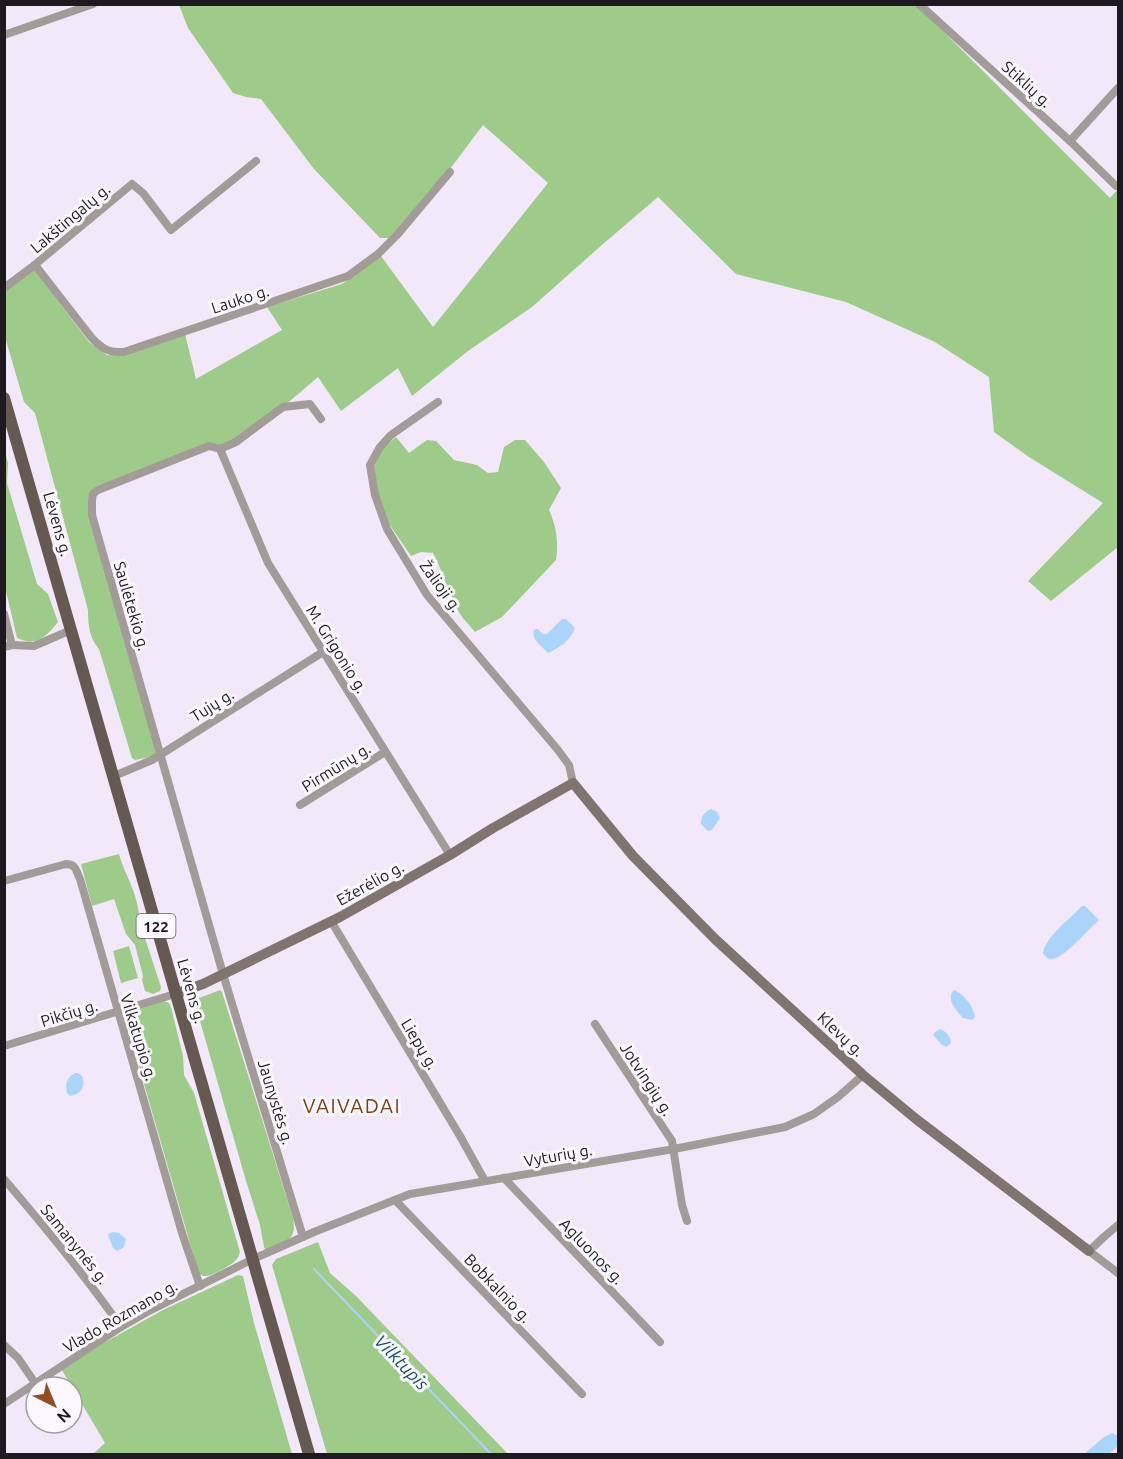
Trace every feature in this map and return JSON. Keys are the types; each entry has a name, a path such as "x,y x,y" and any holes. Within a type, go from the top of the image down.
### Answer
{"main road":[{"name":"Lėvens g.","path":"4,398 8,421 114,776 309,1455"},
{"name":"Ežerėlio g.","path":"175,994 223,974 331,921 573,783"},
{"name":"Klevų g.","path":"573,783 633,856 707,930 863,1075 925,1126 1089,1251"}],"street":[{"path":"65,4 68,14"},
{"path":"4,35 93,4"},
{"name":"Stiklių g.","path":"919,4 1070,141 1116,186"},
{"path":"1070,141 1119,88"},
{"name":"Lakštingalų g.","path":"4,288 132,184 143,193 171,230 256,161"},
{"name":"Lauko g.","path":"35,265 99,346 106,351 124,352 348,276 378,254 398,234 450,172"},
{"name":"Žalioji g.","path":"438,402 391,435 380,447 370,465 375,495 387,529 427,595 569,765 573,783"},
{"name":"Saulėtekio g.","path":"223,974 92,515 93,494 209,446 220,449 236,442 283,407 310,404 321,419"},
{"name":"M. Grigonio g.","path":"220,449 268,563 450,855"},
{"path":"4,614 8,646 34,646 71,630"},
{"name":"Tujų g.","path":"114,776 145,764 323,652"},
{"name":"Pirmūnų g.","path":"300,806 385,752"},
{"name":"Vilkatupio g.","path":"4,881 66,864 75,866 182,1233 200,1286"},
{"name":"Liepų g.","path":"331,921 485,1181"},
{"name":"Jaunystės g.","path":"223,974 303,1237"},
{"name":"Pikčių g.","path":"4,1046 175,994"},
{"name":"Jotvingių g.","path":"596,1024 672,1141 682,1205 687,1221"},
{"name":"Vyturių g.","path":"253,1259 410,1194 674,1149 785,1127 814,1114 863,1075"},
{"name":"Agluonos g.","path":"504,1178 660,1342"},
{"name":"Samanynės g.","path":"4,1179 65,1251 121,1327"},
{"name":"Bobkalnio g.","path":"396,1200 582,1394"},
{"path":"1089,1251 1119,1225"},
{"name":"Klevų g.","path":"1089,1251 1119,1273"},
{"name":"Vlado Rozmano g.","path":"47,1375 147,1312 253,1259"},
{"path":"4,1345 18,1358 30,1375"},
{"name":"Vlado Rozmano g.","path":"4,1404 24,1390"}],"green space":[{"path":"179,5 917,5 1110,198 1118,189 1118,547 1051,601 1028,581 1103,503 1029,457 994,432 989,377 935,342 846,302 736,274 658,197 532,307 468,351 412,396 398,368 341,411 318,377 283,407 220,449 209,446 98,490 92,501 160,755 135,760 132,758 99,649 91,636 88,610 35,413 24,402 5,337 5,288 32,267 89,342 107,355 119,355 185,334 196,379 282,330 267,307 342,284 381,256 433,327 548,183 483,125 447,173 392,238 380,238 314,169 261,99 233,93 188,28"},
{"path":"396,437 409,453 427,440 436,441 454,460 477,465 488,473 498,472 504,447 515,440 525,440 544,462 561,488 549,510 556,534 556,560 502,617 475,632 457,609 433,553 421,552 411,556 385,518 373,470 382,449"},
{"path":"4,448 8,463 7,483 37,584 48,594 58,622 45,636 35,641 24,641 17,638 5,587"},
{"path":"119,854 134,894 140,923 161,987 160,991 153,994 145,991 135,945 126,934 114,899 92,906 81,864"},
{"path":"129,946 138,978 121,983 113,951"},
{"path":"220,990 293,1218 292,1236 269,1249 264,1247 260,1225 194,1000"},
{"path":"164,1001 171,1007 183,1056 184,1075 194,1093 240,1252 233,1263 208,1276 198,1271 125,1018 130,1012"},
{"path":"318,1242 330,1273 356,1296 508,1454 327,1454 272,1265 276,1259"},
{"path":"238,1275 243,1276 254,1323 292,1454 93,1454 105,1443 84,1407 84,1375 65,1375 62,1370 102,1344 163,1310"}],"water":[{"path":"562,619 566,619 575,628 564,643 548,653 537,642 534,636 535,629 547,634"},
{"path":"711,809 717,812 720,818 712,830 708,831 701,821 706,811"},
{"path":"1082,906 1085,906 1098,921 1057,958 1047,958 1043,954 1048,941"},
{"path":"954,990 971,1005 975,1017 972,1020 963,1018 952,1004 951,997"},
{"path":"940,1029 950,1039 951,1043 946,1047 933,1035"},
{"path":"75,1073 82,1076 83,1087 80,1092 70,1096 67,1093 66,1084"},
{"path":"113,1232 119,1233 126,1239 124,1247 117,1251 113,1248 108,1235"},
{"path":"1112,1433 1118,1436 1118,1446 1109,1454 1084,1454 1104,1437"}],"waterway":[{"name":"Vilktupis","path":"314,1269 491,1454"}],"district":[{"name":"VAIVADAI","path":"352,1105"}]}
